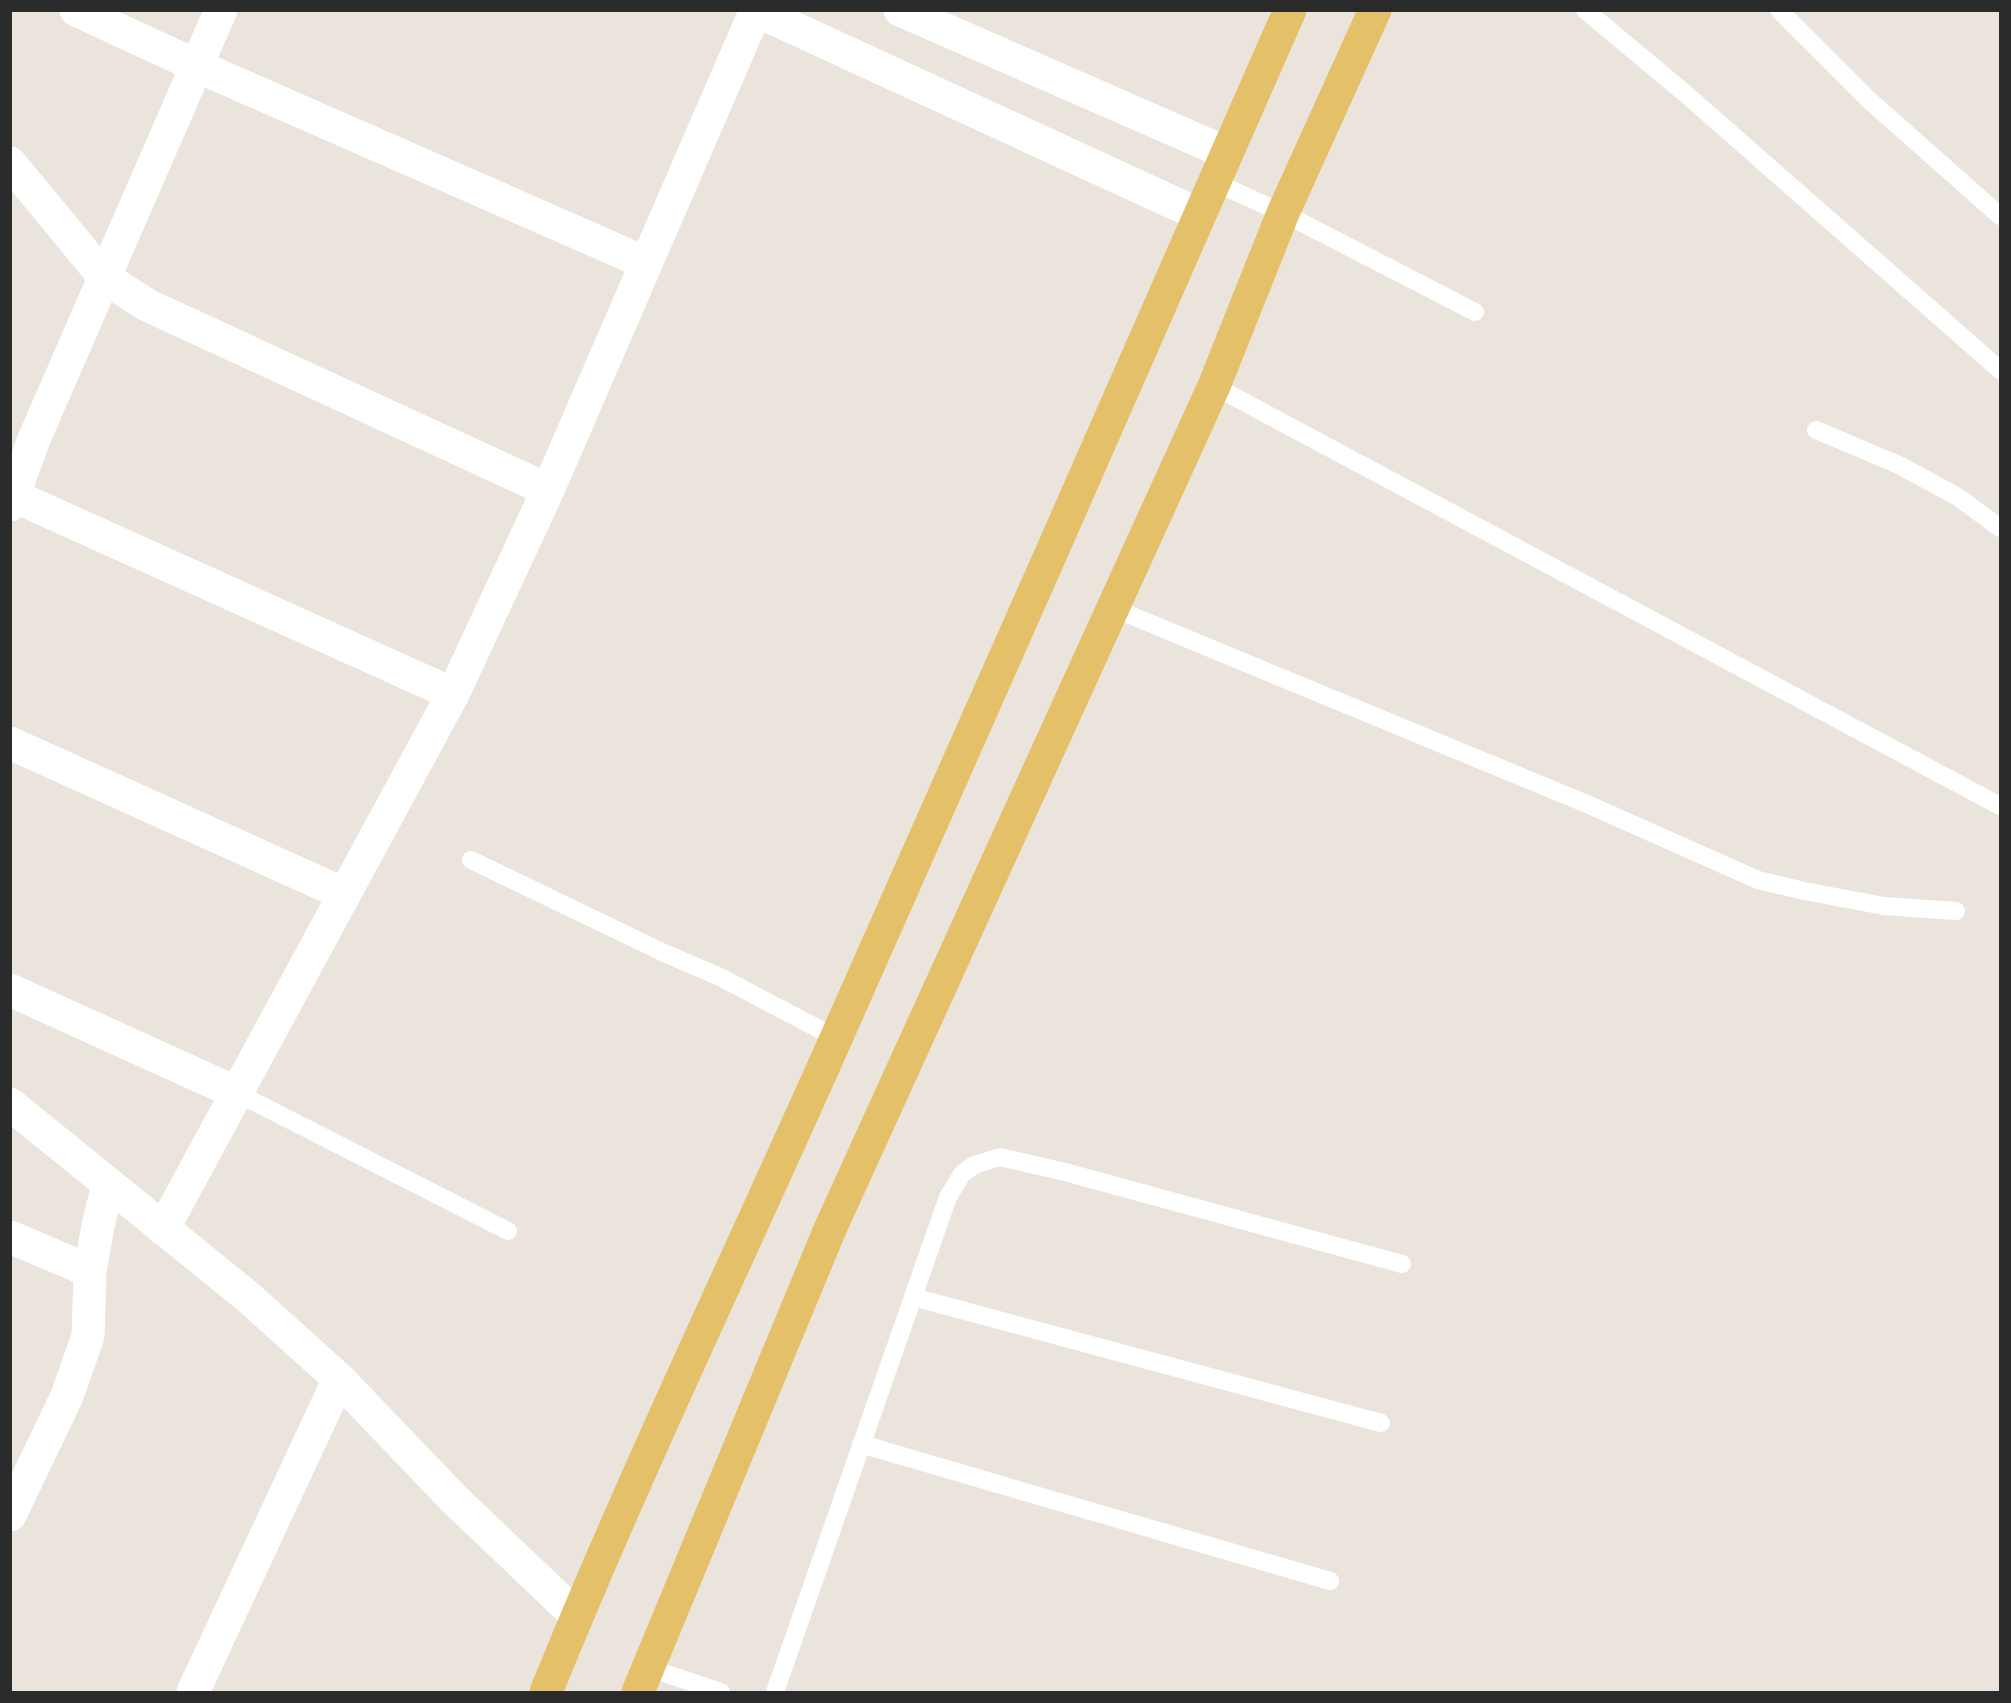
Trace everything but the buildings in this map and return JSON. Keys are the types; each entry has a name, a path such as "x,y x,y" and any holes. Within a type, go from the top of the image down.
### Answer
{"main road":[{"path":"546,1692 577,1616 836,1038 1290,10"},
{"path":"644,1680 830,1229 1214,386 1283,213 1375,10"}],"street":[{"path":"76,10 197,66 646,263"},
{"path":"221,10 105,278 18,449 12,500 453,694"},
{"path":"900,10 1221,167"},
{"path":"163,1229 453,694 548,490 756,11 1200,215"},
{"path":"10,163 105,278 147,305 548,490"},
{"path":"10,743 344,894"},
{"path":"10,990 237,1093"},
{"path":"10,1104 248,1297 339,1378 455,1500 577,1616"},
{"path":"10,1515 19,1475 67,1396 88,1336 90,1271 108,1185"},
{"path":"10,1237 90,1271"},
{"path":"193,1692 339,1378"}],"lane":[{"path":"1585,10 1688,95 2001,370"},
{"path":"1779,10 1869,100 2001,216"},
{"path":"1221,167 1283,213 1474,312"},
{"path":"1214,386 2001,806"},
{"path":"1816,430 1899,465 1958,497 2001,528"},
{"path":"1113,609 1576,800 1758,880 1884,906 1956,911"},
{"path":"471,860 662,952 720,977 836,1038"},
{"path":"237,1093 508,1231"},
{"path":"774,1692 948,1197 962,1174 974,1164 1000,1157 1065,1172 1402,1264"},
{"path":"913,1297 1381,1423"},
{"path":"861,1444 1330,1581"},
{"path":"644,1680 721,1692"}]}
